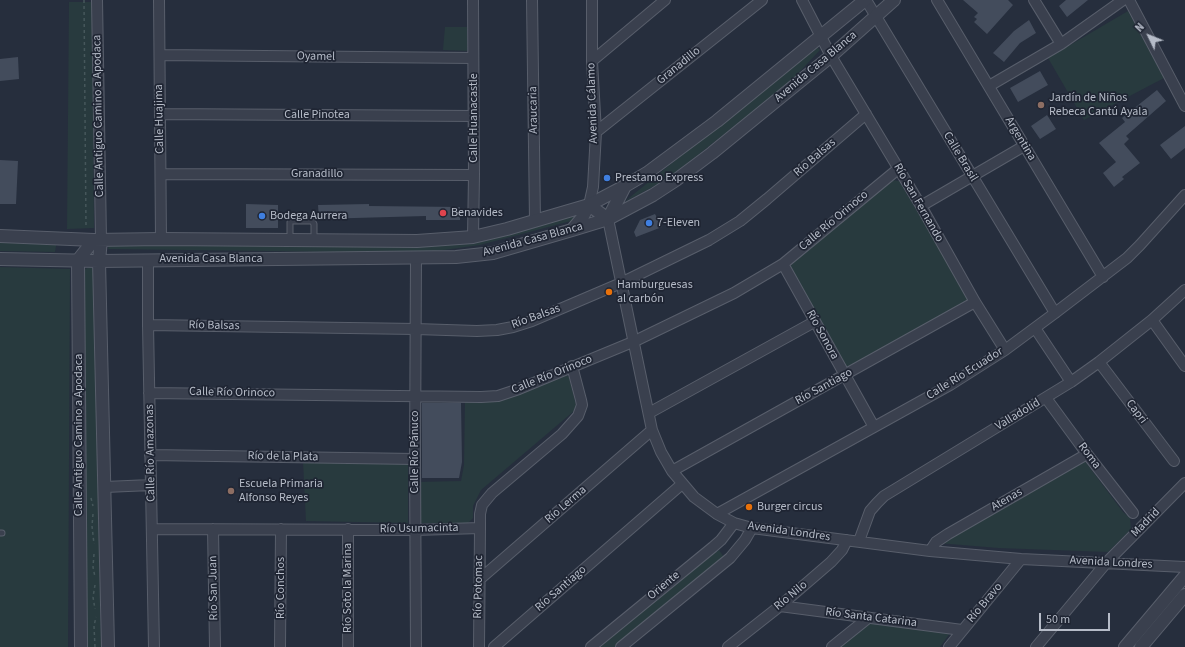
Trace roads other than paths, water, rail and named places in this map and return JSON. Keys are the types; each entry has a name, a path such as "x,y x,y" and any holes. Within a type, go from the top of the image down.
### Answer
{"street":[{"name":"Calle Antiguo Camino a Apodaca","path":"97,0 98,237 108,647"},
{"name":"Calle Huajima","path":"159,0 161,239"},
{"name":"Calle Huanacastle","path":"473,0 473,237"},
{"name":"Araucaria","path":"532,0 535,221"},
{"name":"Avenida Cálamo","path":"589,204 593,187 596,132 592,61 592,0"},
{"path":"592,61 665,0"},
{"name":"Granadillo","path":"596,132 762,0"},
{"name":"Río San Fernando","path":"802,0 830,56 921,206 975,302 1005,350"},
{"name":"Avenida Casa Blanca","path":"0,236 417,242 456,239 490,234 589,204 647,173 716,121 866,0"},
{"name":"Calle Brasil","path":"866,0 1055,313"},
{"name":"Avenida Casa Blanca","path":"99,261 456,257 493,253 608,219 653,195 712,153 830,56 894,0"},
{"name":"Argentina","path":"937,0 1103,277"},
{"path":"1034,0 1060,44"},
{"path":"988,86 1060,44 1123,0"},
{"path":"1129,0 1185,106"},
{"name":"Oyamel","path":"160,55 473,58"},
{"name":"Calle Pinotea","path":"160,114 474,116"},
{"name":"Río Balsas","path":"148,325 477,331 497,330 513,327 532,321 621,283 710,240 740,221 866,114"},
{"path":"921,206 1024,146"},
{"name":"Calle Río Orinoco","path":"149,393 498,396 519,389 635,341 734,293 783,264 898,169"},
{"name":"Granadillo","path":"161,174 474,175"},
{"path":"572,230 582,218 589,204 608,219 625,186"},
{"name":"Calle Río Ecuador","path":"716,514 950,385 1005,350 1103,277 1140,245 1185,195"},
{"name":"Avenida Londres","path":"608,219 635,341 652,430 661,452 672,471 694,497 716,514 734,523 752,528 930,551 1021,559 1185,567"},
{"path":"80,256 98,237"},
{"path":"57,238 80,256"},
{"path":"456,239 452,248 456,257"},
{"name":"Calle Antiguo Camino a Apodaca","path":"80,256 81,647"},
{"path":"0,259 80,256 99,261"},
{"name":"Calle Río Pánuco","path":"416,258 416,647"},
{"name":"Calle Río Amazonas","path":"148,260 154,647"},
{"name":"Río Sonora","path":"783,264 844,376 874,427"},
{"name":"Valladolid","path":"859,541 870,511 884,496 1071,382 1152,320 1185,290"},
{"name":"Río Santiago","path":"672,471 975,302"},
{"path":"1152,320 1185,366"},
{"path":"649,413 814,322"},
{"path":"1036,328 1071,382"},
{"name":"Capri","path":"1099,362 1174,461"},
{"path":"480,528 481,510 486,499 562,434 578,416 582,405 582,400 572,366"},
{"name":"Roma","path":"1046,398 1133,513"},
{"name":"Río Lerma","path":"480,579 652,430"},
{"name":"Atenas","path":"930,551 936,542 948,534 1087,454"},
{"name":"Río de la Plata","path":"150,455 415,459"},
{"name":"Madrid","path":"1036,647 1107,562 1185,483"},
{"name":"Río Santiago","path":"494,647 682,484"},
{"path":"105,487 151,485"},
{"name":"Oriente","path":"591,647 713,547 721,540 734,523"},
{"name":"Río Usumacinta","path":"152,530 415,530 480,528"},
{"name":"Río Potomac","path":"479,647 480,528"},
{"name":"Oriente","path":"621,647 730,558 745,540 752,528"},
{"name":"Río Conchos","path":"280,647 281,529"},
{"name":"Río Soto la Marina","path":"348,529 348,647"},
{"name":"Río San Juan","path":"213,530 214,647"},
{"name":"Río Nilo","path":"728,647 780,606 838,556 847,540"},
{"name":"Río Bravo","path":"949,647 1021,559"},
{"path":"1125,647 1185,576"},
{"path":"1141,647 1185,595"},
{"name":"Río Santa Catarina","path":"780,606 962,630"},
{"path":"832,647 868,618"}],"lane":[{"path":"290,240 290,224 292,221 313,222 314,240"}],"place":[{"name":"Jardín de Niños Rebeca Cantú Ayala","path":"1041,105"},
{"name":"Prestamo Express","path":"607,178"},
{"name":"Benavides","path":"443,213"},
{"name":"Bodega Aurrera","path":"262,216"},
{"name":"7-Eleven","path":"649,223"},
{"name":"Hamburguesas al carbón","path":"609,292"},
{"name":"Escuela Primaria Alfonso Reyes","path":"231,491"},
{"name":"Burger circus","path":"749,507"}]}
